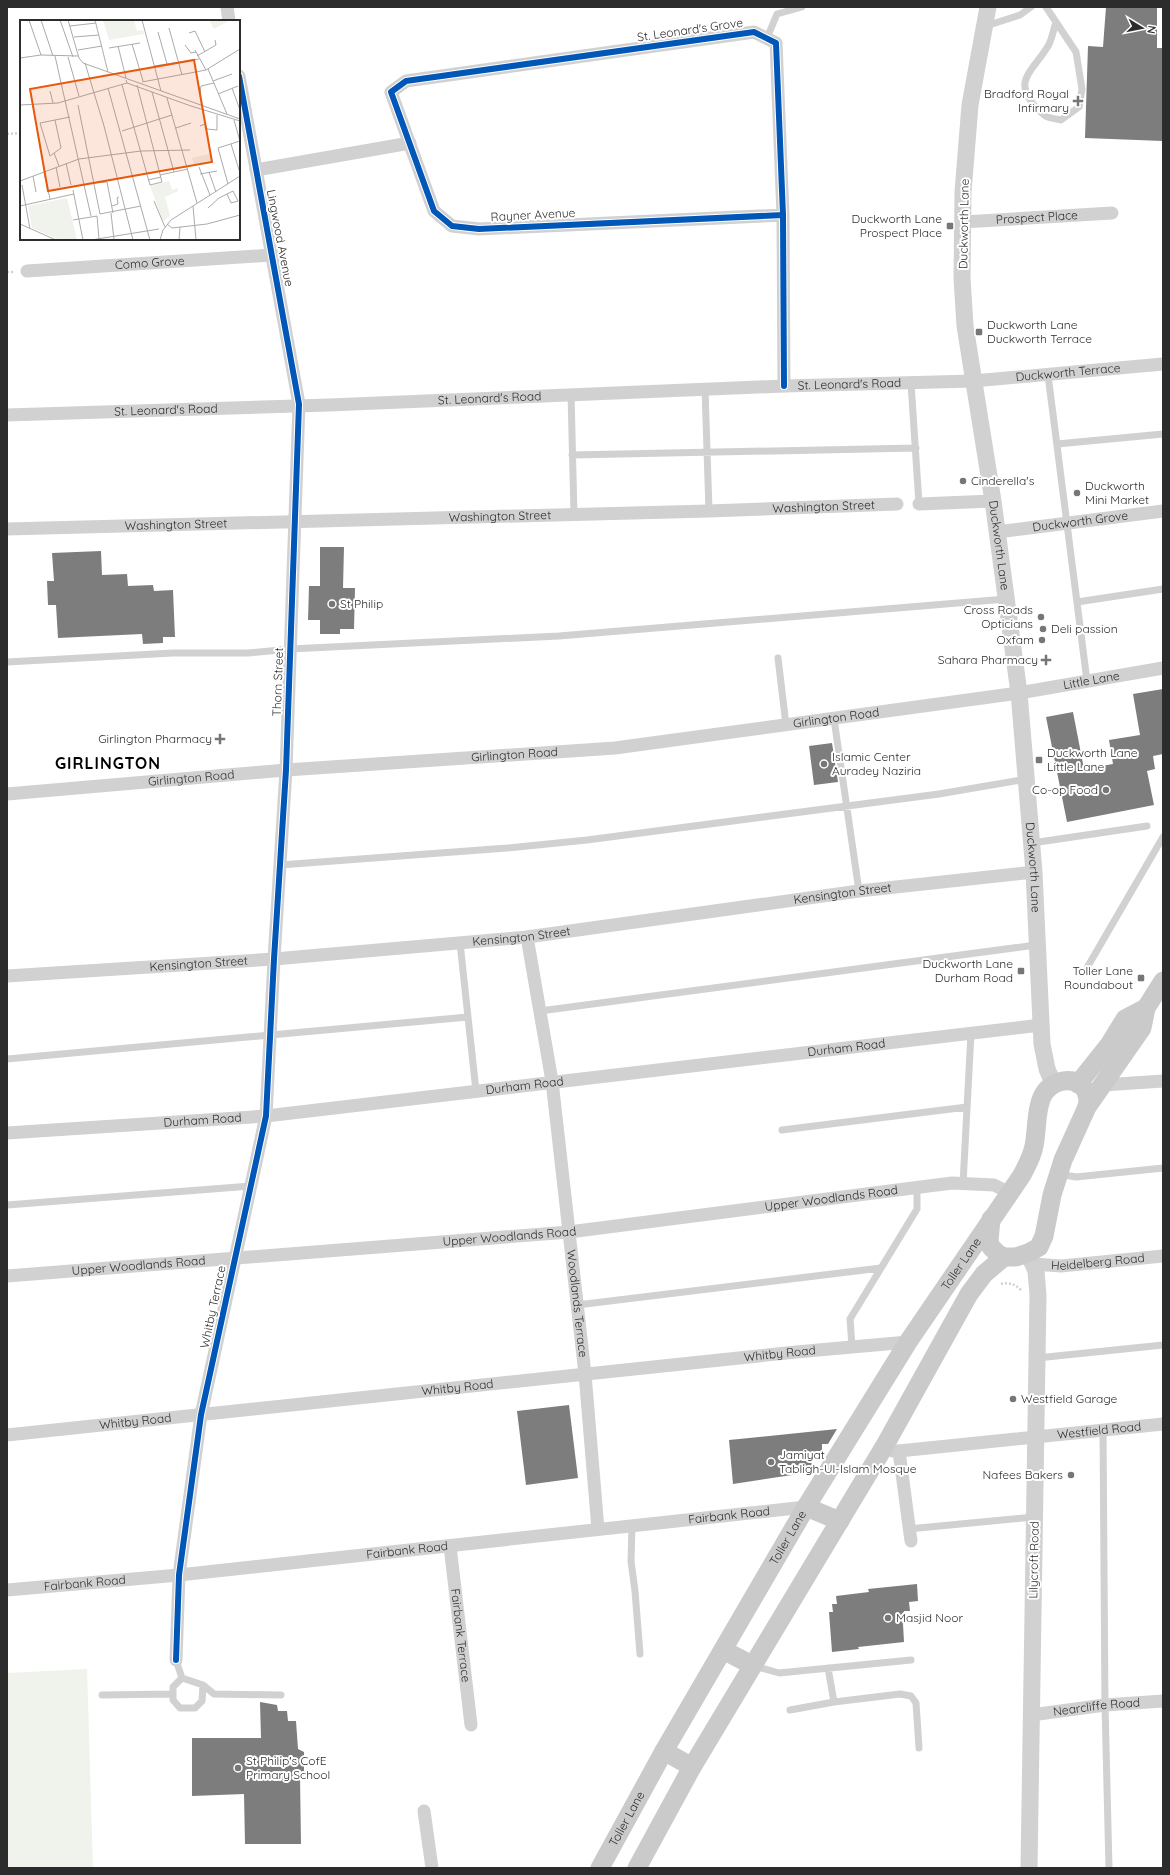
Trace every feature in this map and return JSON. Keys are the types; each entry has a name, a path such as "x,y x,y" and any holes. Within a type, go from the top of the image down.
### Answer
{"main road":[{"path":"1004,1257 1031,1259 1039,1247 1044,1236 1058,1174 1087,1107 1142,1028 1146,1008 1163,982"},
{"path":"1078,1084 1109,1045 1125,1019 1146,1008"},
{"path":"1054,1085 1067,1081 1083,1087 1088,1101 1087,1107"},
{"name":"Toller Lane","path":"600,1868 664,1752 806,1507 908,1342 1008,1192 1022,1175 1031,1158 1034,1146 1038,1106 1045,1091 1054,1085"},
{"name":"Toller Lane","path":"637,1868 692,1768 752,1665 840,1521 892,1449 934,1356 976,1283 1004,1257 994,1251 989,1241 992,1218"},
{"path":"908,1342 934,1356"},
{"path":"806,1507 840,1521"},
{"path":"723,1650 752,1665"},
{"path":"664,1752 692,1768"}],"street":[{"path":"227,7 229,20"},
{"name":"Duckworth Lane","path":"988,7 970,105 963,192 962,278 965,326 993,501 1019,693 1034,872 1036,945 1041,1025 1044,1058 1054,1085"},
{"name":"St. Leonard's Grove","path":"406,81 754,32 767,38"},
{"path":"767,38 776,43 783,215 784,386"},
{"name":"Rayner Avenue","path":"406,81 391,92 434,212 452,226 479,229 783,215"},
{"name":"Lingwood Avenue","path":"240,86 244,128 256,170 299,404"},
{"path":"256,170 410,142"},
{"name":"Prospect Place","path":"963,222 1112,213"},
{"name":"Como Grove","path":"27,271 272,255"},
{"name":"Duckworth Terrace","path":"973,382 1163,364"},
{"name":"St. Leonard's Road","path":"7,415 784,386 973,382"},
{"name":"Thorn Street","path":"274,959 286,770 299,404"},
{"path":"919,504 993,501"},
{"name":"Washington Street","path":"7,529 709,511 897,504"},
{"name":"Duckworth Grove","path":"997,532 1163,512"},
{"name":"Little Lane","path":"1019,693 1163,668"},
{"name":"Girlington Road","path":"7,794 286,770 615,748 1019,693"},
{"name":"Kensington Street","path":"7,976 274,959 527,936 859,891 1034,872"},
{"name":"Woodlands Terrace","path":"527,936 552,1082 585,1374 598,1529"},
{"name":"Whitby Terrace","path":"176,1660 179,1575 201,1415 266,1116 274,959"},
{"name":"Durham Road","path":"7,1133 266,1116 1041,1025"},
{"path":"1102,1085 1163,1081"},
{"name":"Upper Woodlands Road","path":"7,1276 569,1232 952,1183 994,1185 1008,1192"},
{"name":"Heidelberg Road","path":"1031,1259 1061,1266 1163,1256"},
{"name":"Lilycroft Road","path":"1029,1868 1038,1281 1031,1259"},
{"name":"Whitby Road","path":"7,1435 852,1346 908,1342"},
{"name":"Westfield Road","path":"892,1449 1163,1424"},
{"path":"892,1449 909,1535"},
{"name":"Fairbank Road","path":"7,1590 179,1575 806,1507"},
{"name":"Fairbank Terrace","path":"450,1546 472,1725"},
{"name":"Nearcliffe Road","path":"1031,1715 1163,1701"},
{"path":"424,1811 432,1868"}],"lane":[{"path":"767,38 777,14 802,7"},
{"path":"985,26 1020,15 1031,7"},
{"path":"1046,7 1076,52 1082,89 1079,107 1061,120 1046,118 1026,96 1024,85 1033,65 1048,46 1056,23"},
{"path":"1048,375 1087,681"},
{"path":"911,383 919,504"},
{"path":"705,389 709,511"},
{"path":"571,394 574,514"},
{"path":"1057,444 1163,434"},
{"path":"572,455 707,454 916,448"},
{"path":"1077,602 1163,589"},
{"path":"7,662 173,653 248,653 290,649 559,636 1006,599"},
{"path":"778,658 786,725"},
{"path":"834,719 859,891"},
{"path":"280,865 580,841 939,794 1027,779"},
{"path":"1032,843 1147,826"},
{"path":"1088,966 1163,837"},
{"path":"460,942 476,1091"},
{"path":"540,1011 1036,945"},
{"path":"7,1059 468,1017"},
{"path":"963,1184 971,1033"},
{"path":"782,1130 967,1107"},
{"path":"1058,1174 1076,1177 1163,1168"},
{"path":"7,1205 251,1186"},
{"path":"852,1346 850,1319 917,1209 917,1188"},
{"path":"577,1305 881,1268"},
{"path":"1037,1358 1163,1345"},
{"path":"1103,1429 1105,1706 1109,1868"},
{"path":"909,1535 1034,1517"},
{"path":"632,1526 631,1561 640,1654"},
{"path":"176,1660 182,1678"},
{"path":"752,1665 779,1673 911,1660"},
{"path":"828,1668 834,1702"},
{"path":"182,1678 203,1684 214,1694 281,1695"},
{"path":"182,1678 173,1687 174,1700 180,1708 195,1708 202,1701 203,1684"},
{"path":"102,1695 173,1694"},
{"path":"790,1710 834,1702 900,1694 911,1696 916,1703 919,1748"}],"path":[{"path":"7,134 20,133"},
{"path":"997,1284 1014,1284 1021,1289 1023,1295"}],"shaded area":[{"path":"87,1669 93,1868 7,1868 7,1673"}],"building":[{"path":"1106,7 1157,7 1157,48 1163,48 1163,141 1085,138 1088,46 1103,47"},
{"name":"St Philip","path":"320,547 344,547 343,588 355,588 354,629 340,629 340,634 320,634 320,620 308,620 309,586 320,586"},
{"path":"101,551 102,575 127,574 128,586 153,585 154,591 173,590 175,637 163,637 163,643 143,644 142,634 58,638 56,605 48,605 47,581 54,581 52,553"},
{"path":"1163,689 1163,754 1153,756 1155,769 1147,771 1154,805 1067,822 1046,717 1073,712 1084,769 1113,764 1109,740 1140,735 1133,694"},
{"name":"Islamic Center Auradey Naziria","path":"832,743 838,782 814,785 809,746"},
{"path":"569,1405 578,1478 526,1485 517,1411"},
{"name":"Jamiyat Tabligh-Ul-Islam Mosque","path":"837,1429 828,1444 822,1444 822,1451 811,1452 812,1472 733,1484 729,1440"},
{"name":"Masjid Noor","path":"917,1584 918,1601 909,1602 910,1611 904,1611 904,1642 858,1647 859,1649 832,1652 829,1612 833,1612 832,1604 837,1604 836,1596 869,1592 868,1589"},
{"path":"260,1702 277,1705 278,1711 287,1711 288,1721 296,1721 298,1749 304,1752 304,1776 300,1777 301,1844 245,1844 244,1794 192,1796 192,1738 261,1738"}],"cycle path":[{"path":"783,215 479,229 452,226 434,211 391,92 406,81 754,32 776,43 783,215 784,386"},
{"path":"176,1660 179,1575 201,1415 266,1116 286,770 299,404 240,81"}],"place":[{"name":"Bradford Royal Infirmary","path":"1078,101"},
{"name":"Duckworth Lane Prospect Place","path":"950,226"},
{"name":"Duckworth Lane Duckworth Terrace","path":"979,332"},
{"name":"Cinderella's","path":"963,481"},
{"name":"Duckworth Mini Market","path":"1077,493"},
{"name":"St Philip","path":"332,604"},
{"name":"Cross Roads Opticians","path":"1041,617"},
{"name":"Deli passion","path":"1043,629"},
{"name":"Oxfam","path":"1042,640"},
{"name":"Sahara Pharmacy","path":"1046,660"},
{"name":"Girlington Pharmacy","path":"220,739"},
{"name":"Duckworth Lane Little Lane","path":"1039,760"},
{"name":"Islamic Center Auradey Naziria","path":"824,764"},
{"name":"Co-op Food","path":"1106,790"},
{"name":"Duckworth Lane Durham Road","path":"1021,971"},
{"name":"Toller Lane Roundabout","path":"1141,978"},
{"name":"Westfield Garage","path":"1013,1399"},
{"name":"Jamiyat Tabligh-Ul-Islam Mosque","path":"771,1462"},
{"name":"Nafees Bakers","path":"1071,1475"},
{"name":"Masjid Noor","path":"888,1618"},
{"name":"St Philip's CofE Primary School","path":"238,1768"}],"district":[{"name":"GIRLINGTON","path":"108,763"}]}
